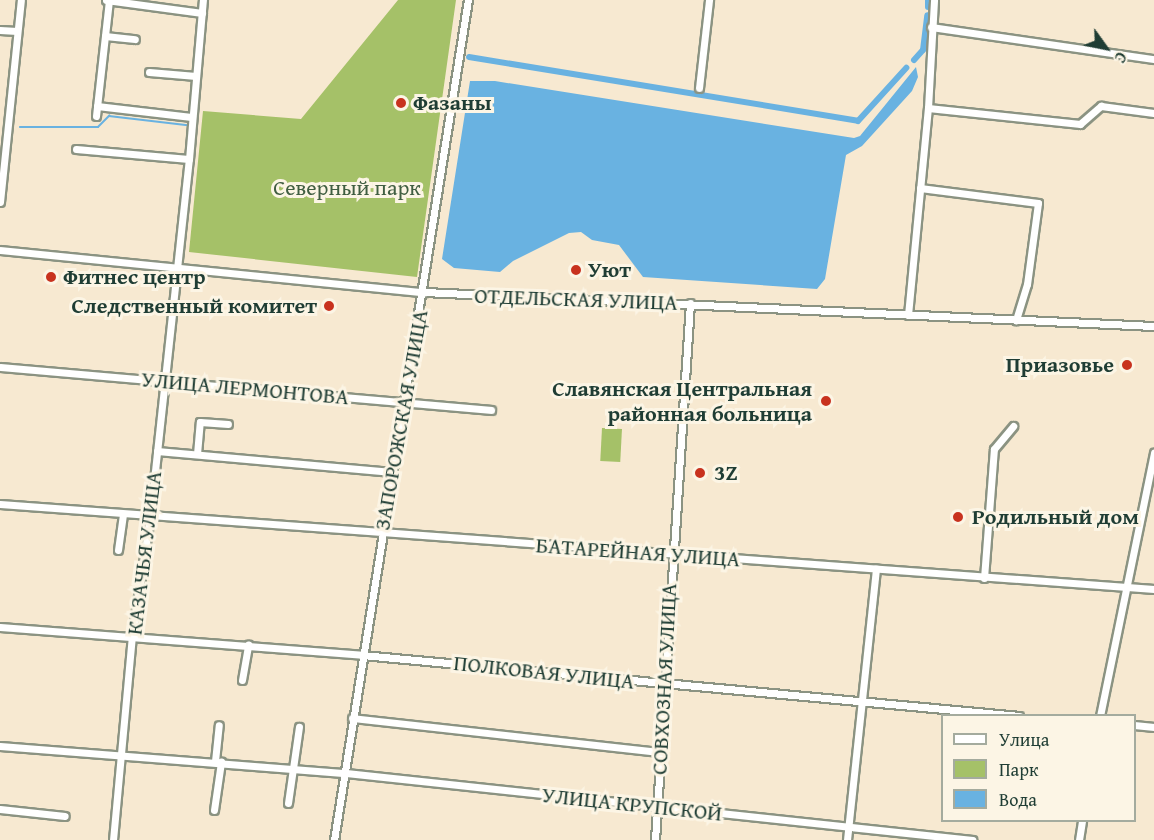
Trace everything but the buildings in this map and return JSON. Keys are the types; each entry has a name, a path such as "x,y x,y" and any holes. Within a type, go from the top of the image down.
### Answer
{"street":[{"path":"0,202 4,136 21,0"},
{"path":"104,0 202,13"},
{"path":"76,149 189,159 203,0"},
{"name":"ЗАПОРОЖСКАЯ УЛИЦА","path":"334,840 381,534 424,292 468,0"},
{"path":"699,88 710,0"},
{"path":"908,315 928,108 934,0"},
{"path":"96,116 109,1"},
{"path":"931,27 1154,60"},
{"path":"0,30 17,32"},
{"path":"105,36 135,39"},
{"path":"149,72 196,76"},
{"path":"97,106 191,117"},
{"path":"928,108 1080,124 1101,106 1154,113"},
{"name":"КАЗАЧЬЯ УЛИЦА","path":"113,840 132,636 150,517 189,159"},
{"path":"920,188 1038,202 1027,284 1016,320"},
{"name":"ОТДЕЛЬСКАЯ УЛИЦА","path":"0,250 424,292 1154,326"},
{"name":"СОВХОЗНАЯ УЛИЦА","path":"655,840 671,554 690,303"},
{"name":"УЛИЦА ЛЕРМОНТОВА","path":"0,367 491,410"},
{"path":"197,454 200,422 228,424"},
{"path":"984,578 994,449 1013,426"},
{"path":"157,451 392,472"},
{"path":"1100,714 1154,452"},
{"name":"БАТАРЕЙНАЯ УЛИЦА","path":"0,504 150,517 1154,589"},
{"path":"118,550 123,514"},
{"path":"847,840 876,569"},
{"name":"ПОЛКОВАЯ УЛИЦА","path":"0,627 248,645 998,714"},
{"path":"242,680 248,645"},
{"path":"352,718 660,752"},
{"path":"214,810 219,725"},
{"path":"1136,725 1154,727"},
{"path":"288,803 299,727"},
{"name":"УЛИЦА КРУПСКОЙ","path":"0,746 121,753 345,772 972,840"},
{"path":"0,809 65,816"},
{"path":"1079,840 1082,822"}],"green space":[{"name":"Северный парк","path":"398,0 456,0 417,277 189,252 203,111 301,119"},
{"path":"602,428 622,429 620,462 600,461"}],"water":[{"path":"916,67 918,77 912,91 862,146 846,155 825,279 817,289 643,277 619,245 592,240 581,232 569,233 513,261 500,272 454,268 442,259 470,81 495,81 854,138 860,136"}],"waterway":[{"path":"928,0 928,7"},
{"path":"914,60 923,50 927,15"},
{"path":"469,57 858,121 906,68"},
{"path":"20,127 98,127 109,116 187,125"}],"place":[{"name":"Фазаны","path":"401,103"},
{"name":"Уют","path":"576,270"},
{"name":"Фитнес центр","path":"51,277"},
{"name":"Следственный комитет","path":"329,306"},
{"name":"Приазовье","path":"1127,365"},
{"name":"Славянская Центральная районная больница","path":"826,401"},
{"name":"3Z","path":"700,473"},
{"name":"Родильный дом","path":"958,517"}]}
